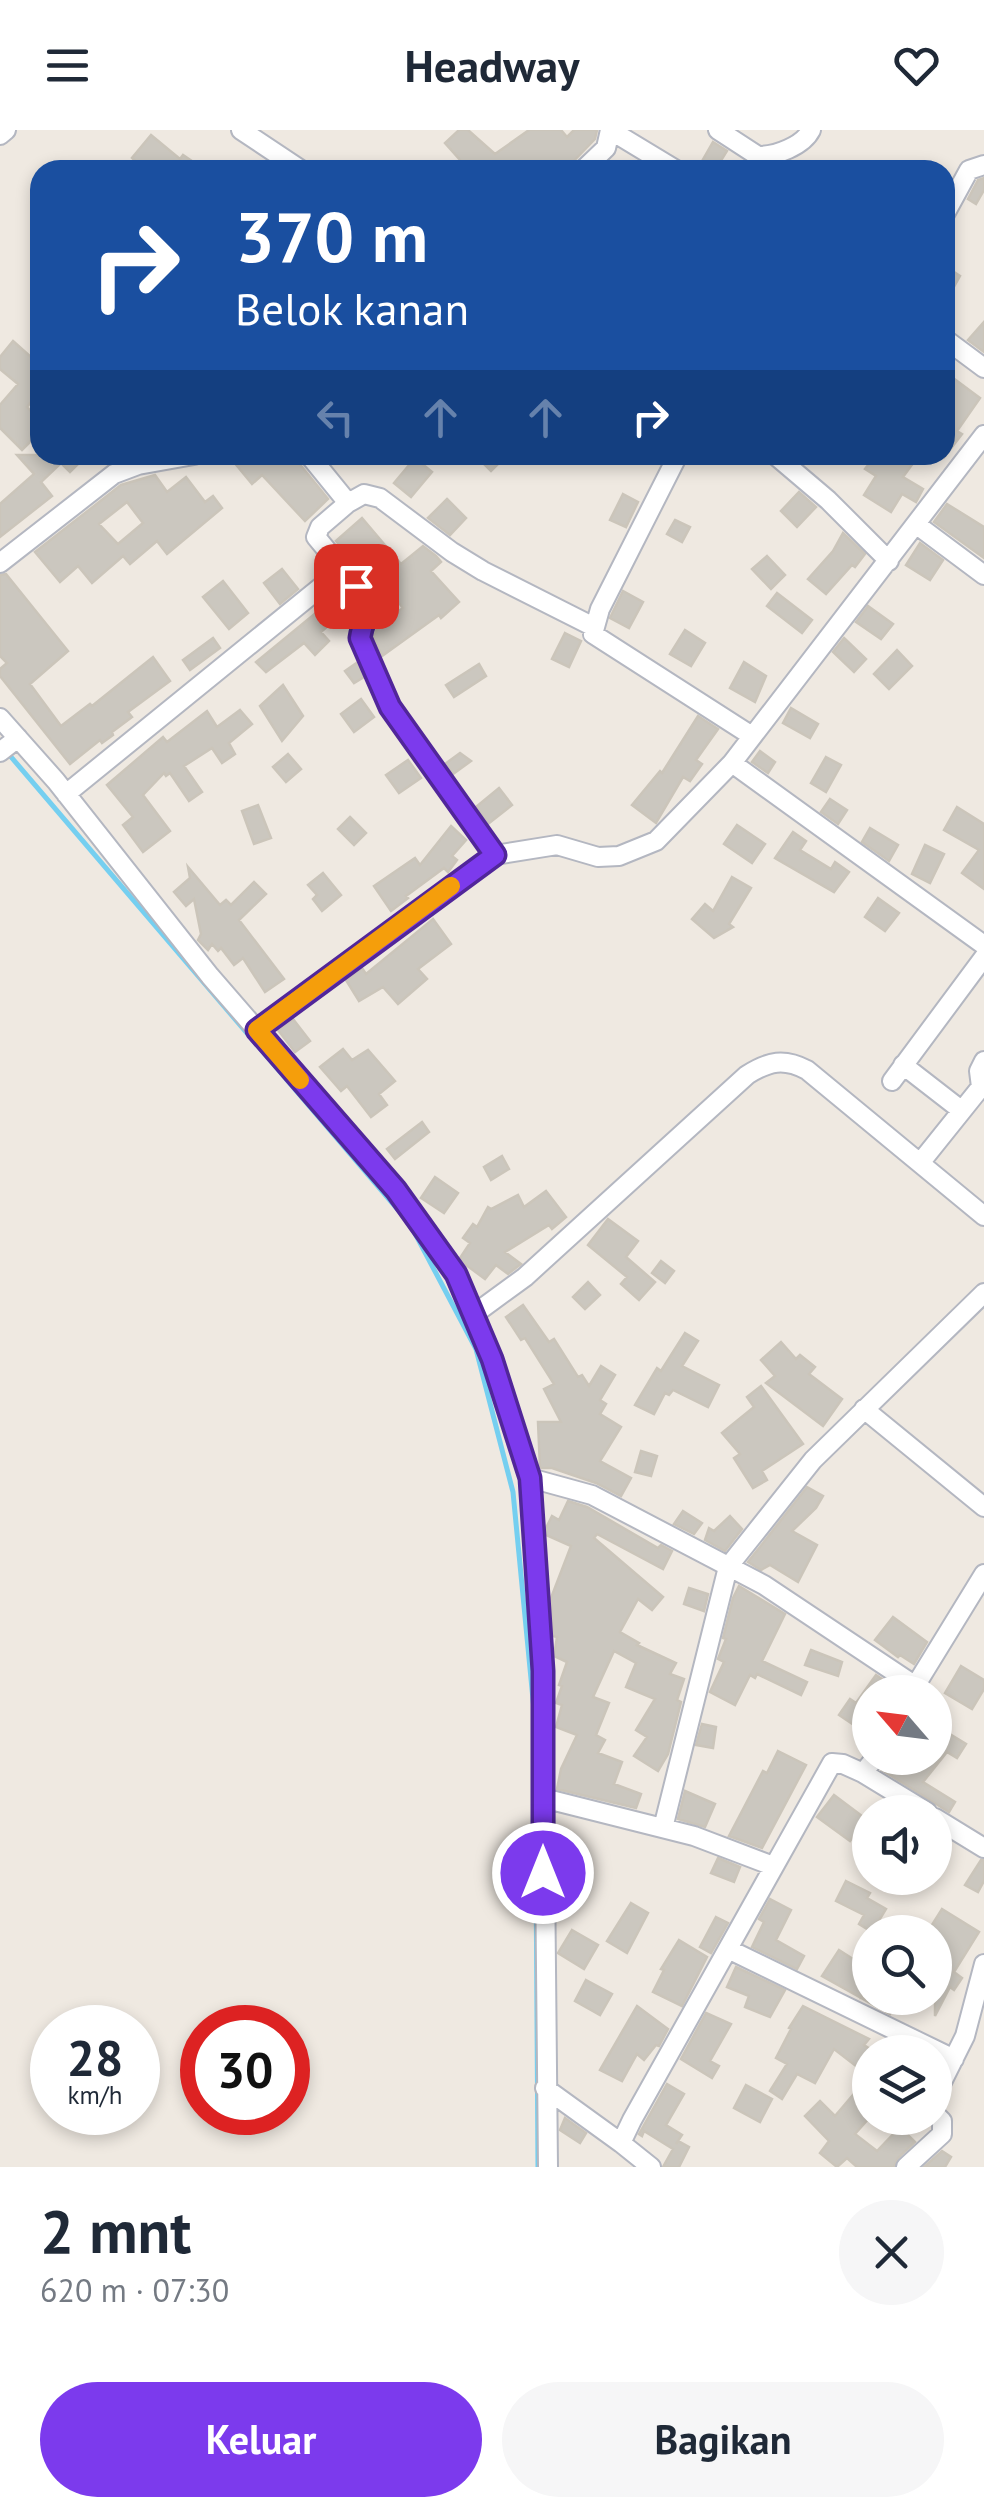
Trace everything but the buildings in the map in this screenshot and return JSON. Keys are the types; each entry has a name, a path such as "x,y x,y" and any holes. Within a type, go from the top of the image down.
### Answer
{"street":[{"path":"0,135 6,130"},
{"path":"241,130 285,160"},
{"path":"593,160 606,148 610,130 660,160"},
{"path":"718,130 758,156 781,152 806,138 811,130"},
{"path":"955,196 970,170 984,164"},
{"path":"955,346 984,368"},
{"path":"257,1030 495,855 556,845 598,857 619,856 656,841 732,763 984,435"},
{"path":"0,563 114,474 136,465"},
{"path":"317,465 348,504"},
{"path":"592,626 673,465"},
{"path":"787,465 890,561"},
{"path":"495,855 390,707 360,638 369,602 316,536 320,527 364,494 372,494 452,552 592,626 596,638 752,736"},
{"path":"918,524 984,575"},
{"path":"66,794 343,569"},
{"path":"0,718 9,745 66,794 210,976 396,1190 456,1274 492,1359 530,1478 543,1671 548,2167"},
{"path":"732,763 984,945"},
{"path":"961,1110 897,1073 984,957"},
{"path":"473,1315 525,1277 747,1075 761,1066 784,1060 808,1070 984,1216"},
{"path":"920,1163 981,1087 978,1072 984,1061"},
{"path":"663,1828 728,1566 813,1460 984,1293"},
{"path":"864,1409 984,1507"},
{"path":"530,1478 592,1495 764,1585 899,1675"},
{"path":"923,1675 984,1574"},
{"path":"622,2143 832,1763 852,1769"},
{"path":"865,1775 898,1795"},
{"path":"543,1798 694,1836 773,1866"},
{"path":"952,1828 984,1848"},
{"path":"728,1948 954,2060"},
{"path":"952,2064 975,2007 984,1966"},
{"path":"545,2088 650,2167"},
{"path":"906,2167 941,2135"}],"waterway":[{"path":"6,751 410,1224 476,1349 513,1492 535,1720 538,2167"}],"slow traffic":[{"path":"300,1080 257,1030 451,886"}],"route":[{"path":"356,586 370,609 360,638 390,707 495,855 257,1030 396,1190 456,1274 492,1359 530,1478 543,1671 543,1873"}]}
